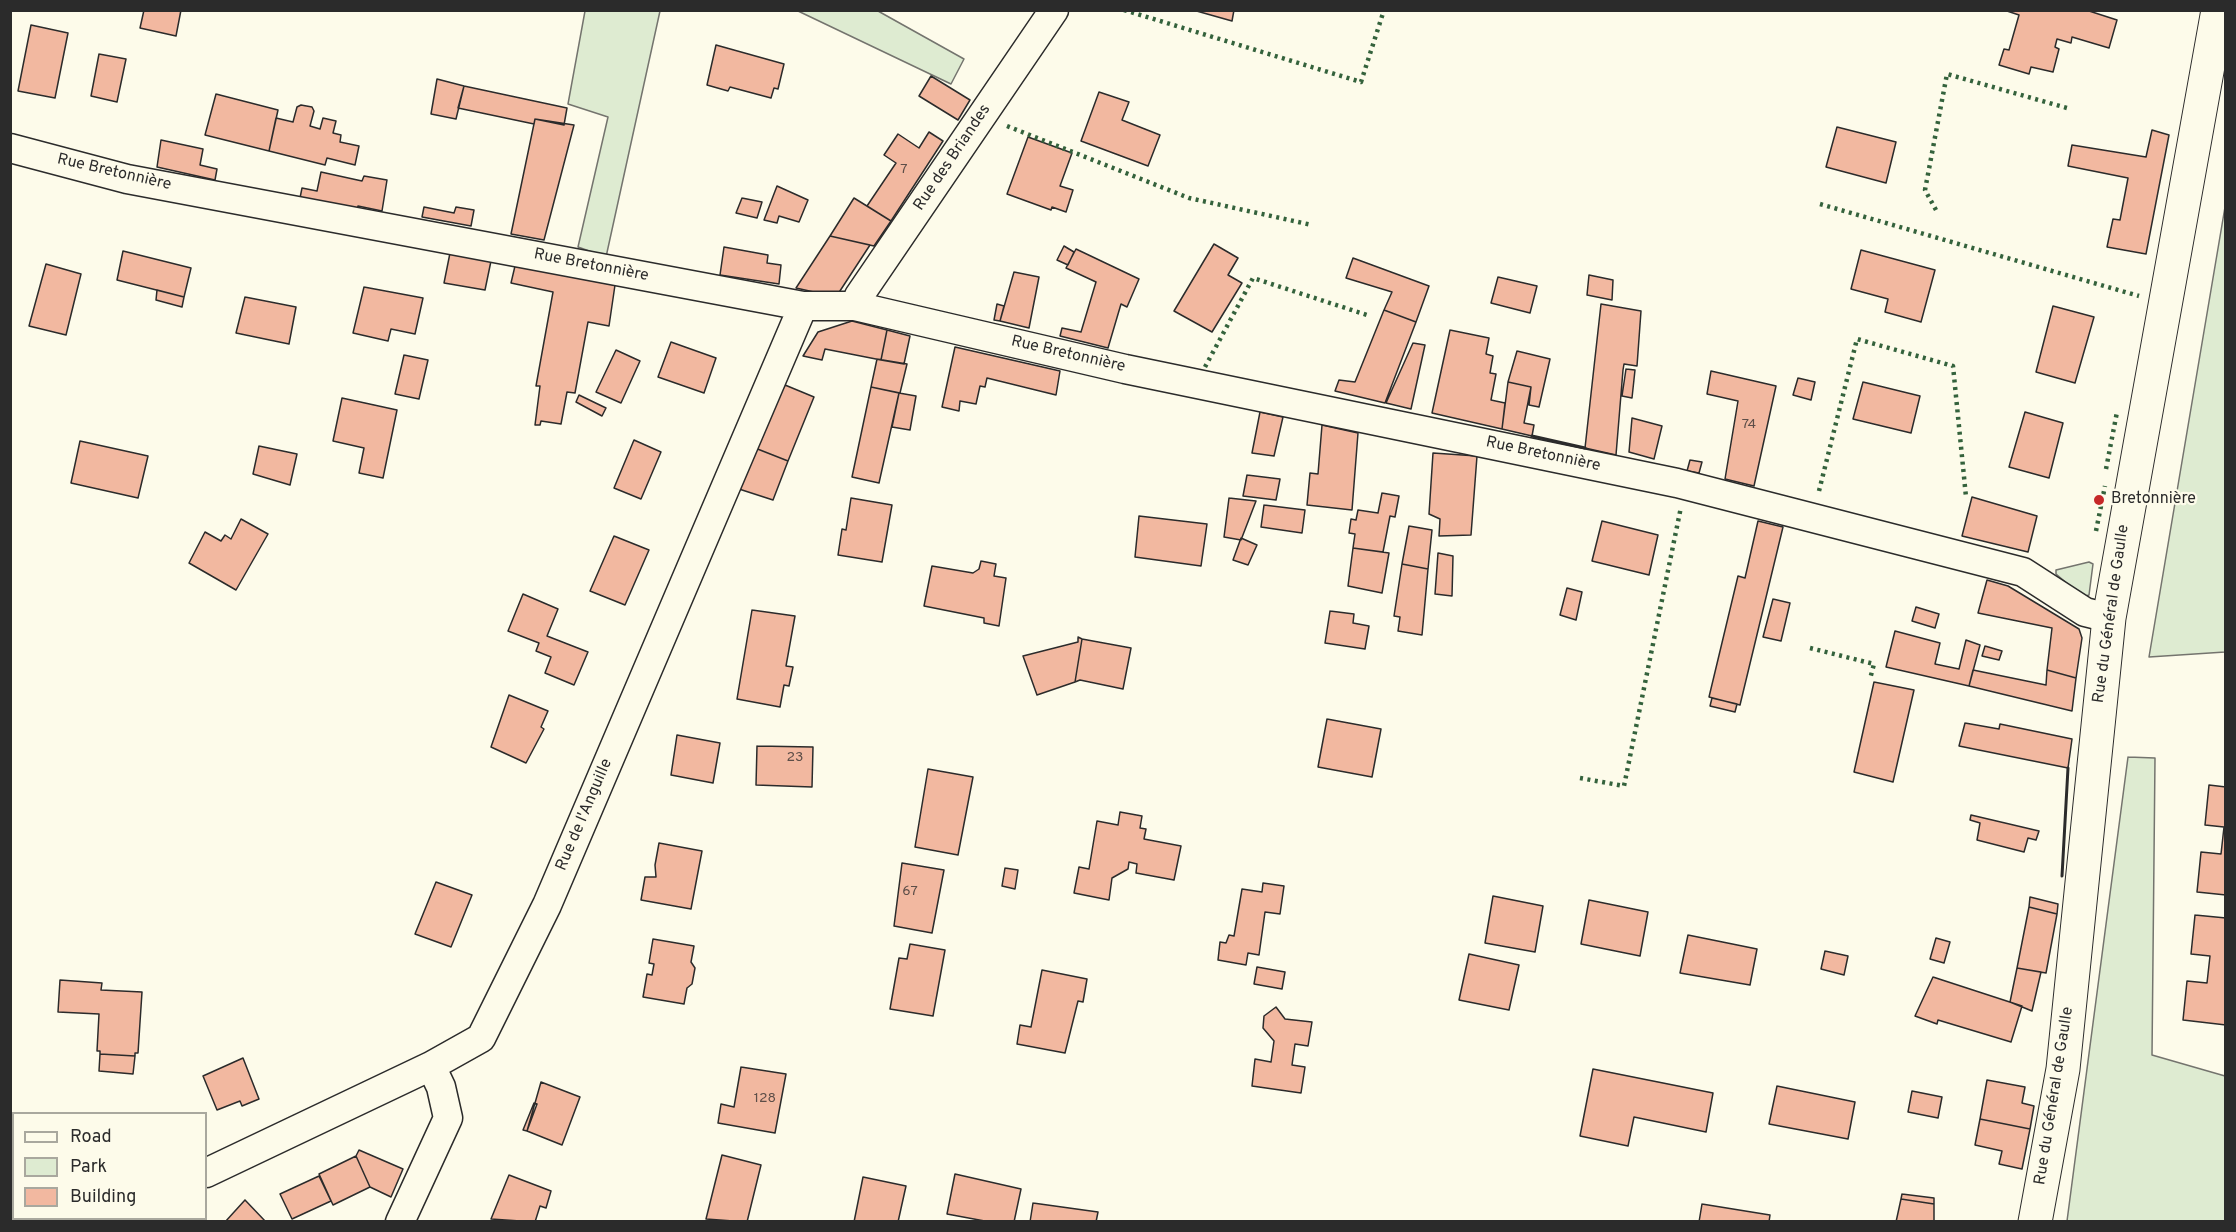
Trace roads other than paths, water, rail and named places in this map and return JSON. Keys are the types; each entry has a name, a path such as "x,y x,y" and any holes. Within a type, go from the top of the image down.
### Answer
{"main road":[{"name":"Rue du Général de Gaulle","path":"2035,1221 2062,1069 2109,618 2218,10"}],"street":[{"name":"Rue des Briandes","path":"855,306 866,286 1054,10"},
{"name":"Rue Bretonnière","path":"10,148 128,179 803,306 855,306 1125,369 1677,483 2023,572 2085,612 2109,618"},
{"name":"Rue de l'Anguille","path":"207,1173 431,1066 481,1038 547,905 803,306"},
{"path":"400,1221 448,1118 441,1087 431,1066"}],"place":[{"name":"Bretonnière","path":"2099,500"}]}
